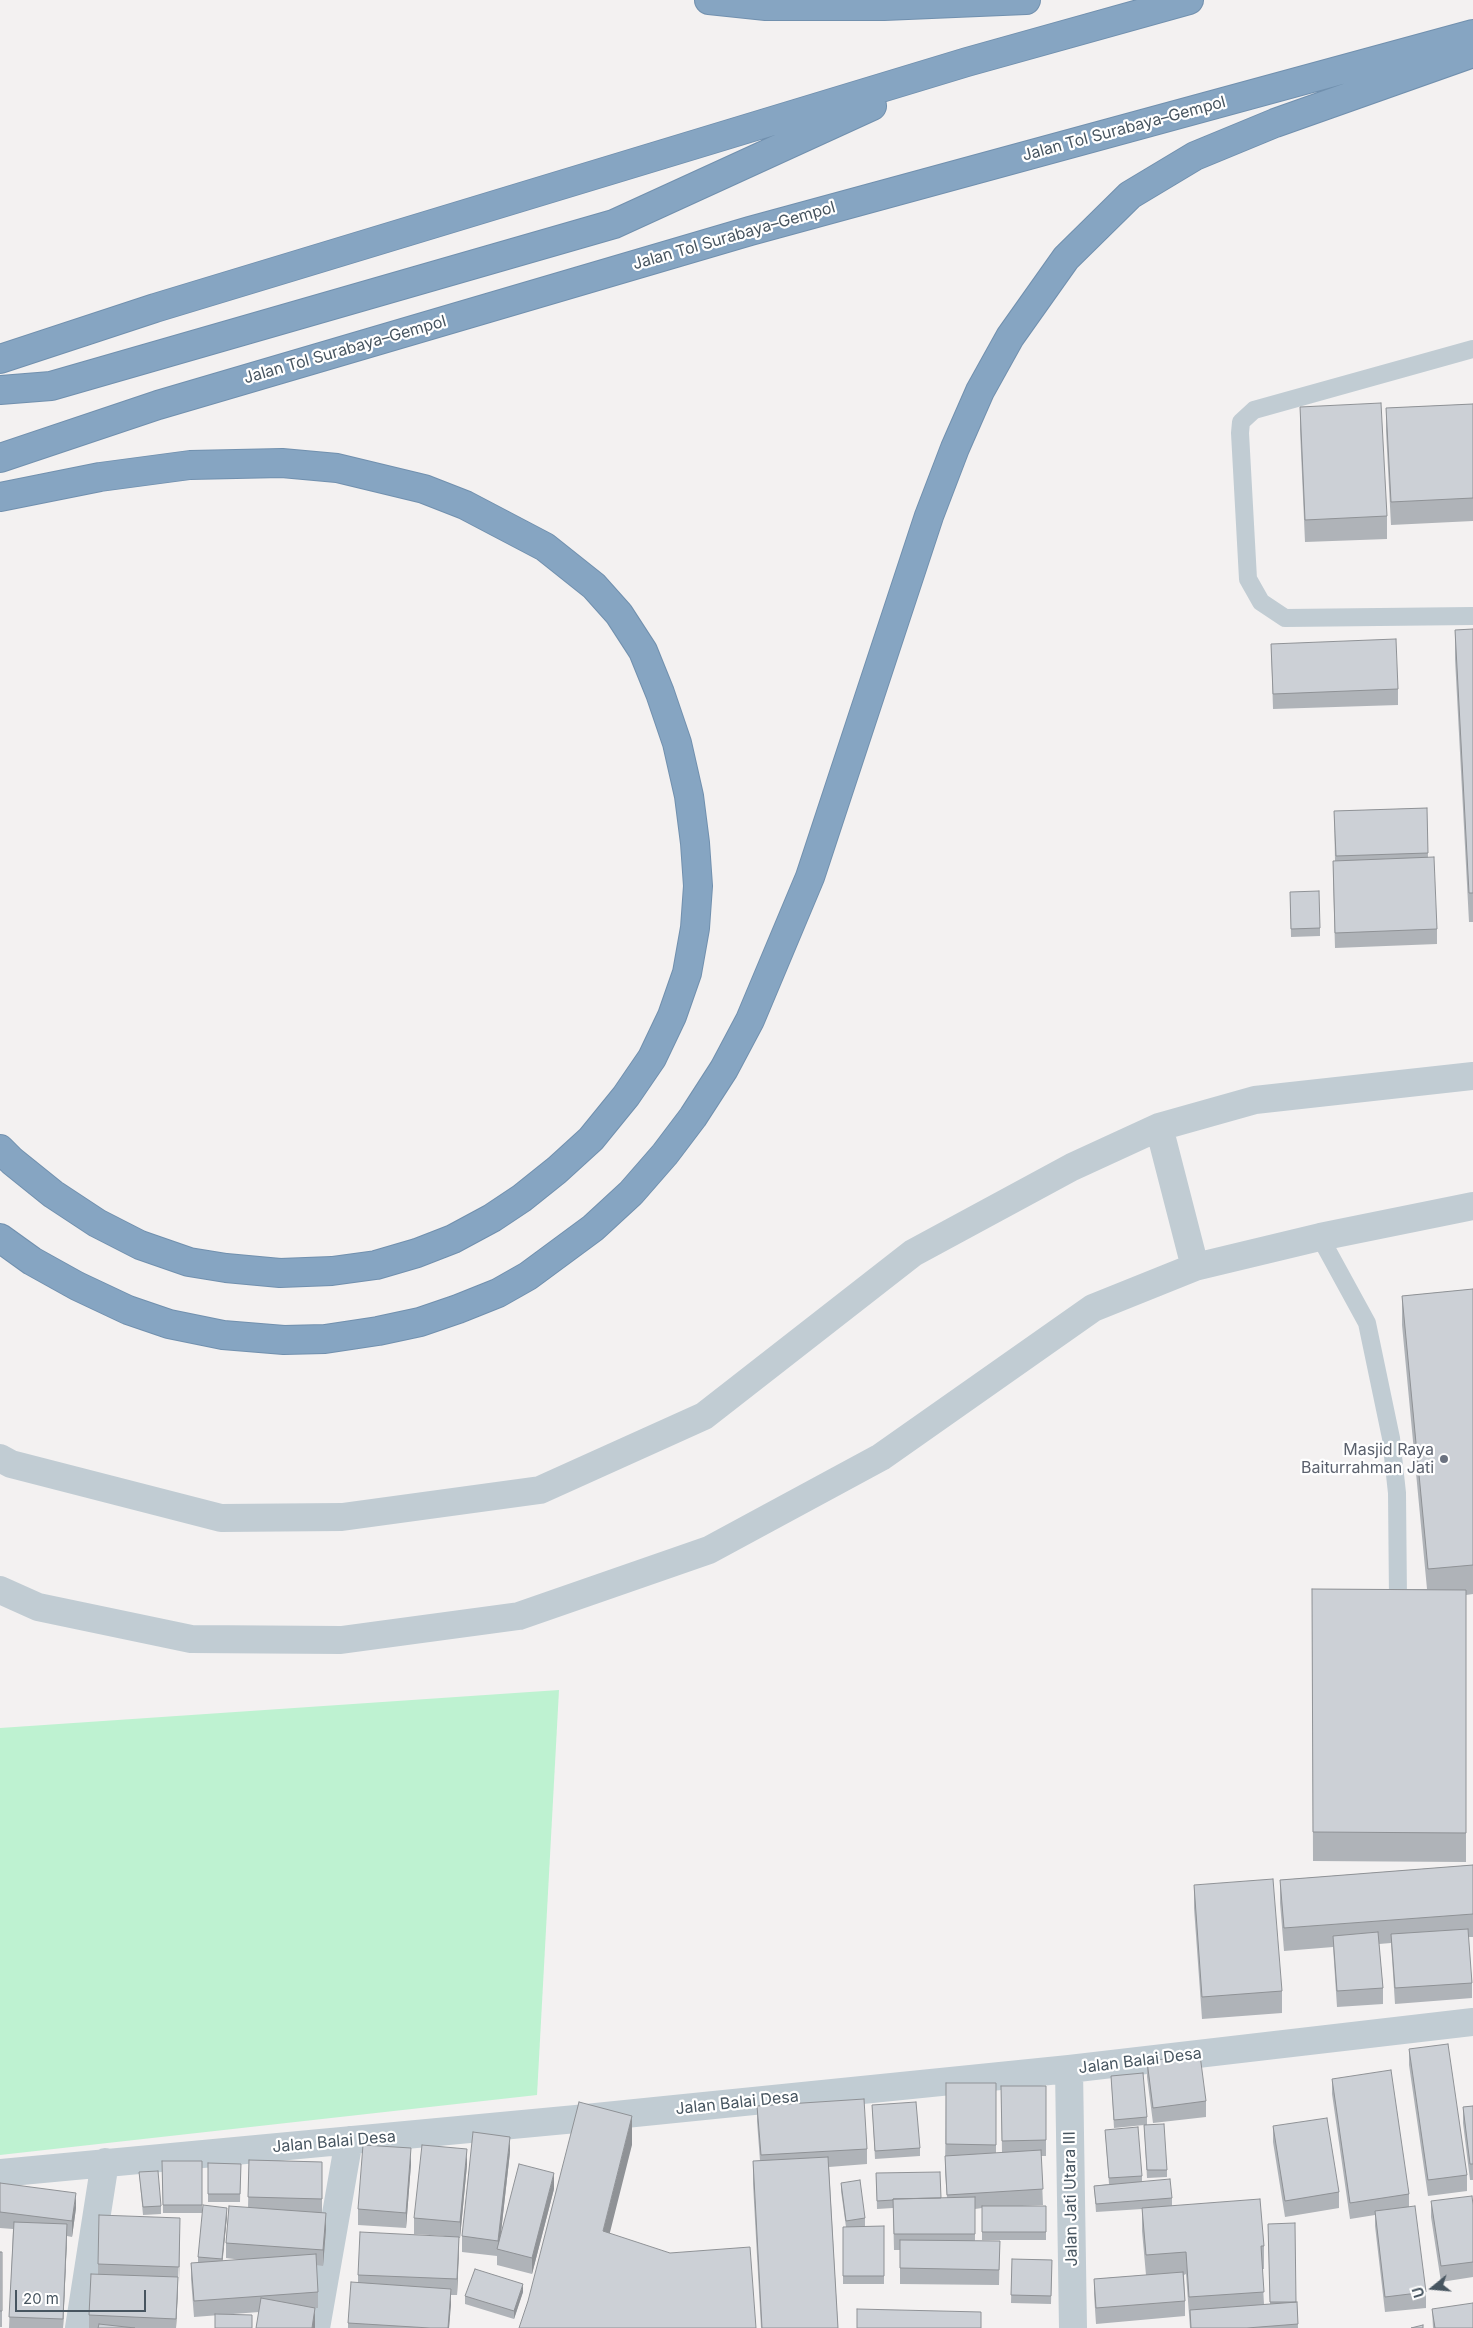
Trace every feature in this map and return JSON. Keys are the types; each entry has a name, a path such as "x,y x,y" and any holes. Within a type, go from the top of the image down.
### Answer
{"highway":[{"path":"709,0 766,6 884,6 1026,0"},
{"path":"0,359 155,308 967,62 1189,0"},
{"name":"Jalan Tol Surabaya–Gempol","path":"0,458 158,405 750,231 1473,34"},
{"path":"0,1238 32,1261 62,1278 128,1310 169,1324 223,1335 284,1340 325,1339 378,1331 420,1322 458,1309 498,1293 528,1276 593,1228 631,1193 688,1124 724,1069 750,1020 810,877 929,516 955,448 980,392 1010,337 1066,258 1130,195 1195,156 1275,123 1473,53"},
{"path":"0,390 51,386 614,224 967,62"},
{"path":"0,497 100,477 190,465 282,463 337,468 424,489 465,505 545,547 594,586 619,614 643,651 677,743 688,796 695,844 698,886 695,928 687,973 672,1016 652,1058 626,1096 591,1139 522,1198 492,1218 453,1239 417,1253 376,1265 332,1271 288,1273 226,1268 189,1262 140,1245 97,1223 53,1194 0,1149"}],"street":[{"path":"4,1468 221,1518 342,1517 540,1490 704,1416 913,1253 1072,1167 1159,1127 1255,1100 1473,1076"},
{"path":"1159,1127 1195,1267"},
{"path":"0,1590 38,1607 191,1639 341,1640 519,1616 709,1550 881,1456 1093,1308 1195,1267 1320,1236 1473,1206"},
{"name":"Jalan Balai Desa","path":"0,2173 576,2120 1069,2069 1473,2022"},
{"name":"Jalan Jati Utara III","path":"1069,2069 1073,2328"},
{"path":"569,2148 576,2120"},
{"path":"316,2328 349,2140"},
{"path":"79,2328 105,2162"}],"lane":[{"path":"1473,349 1254,410 1242,422 1240,433 1248,579 1262,602 1286,618 1473,616"},
{"path":"1320,1236 1367,1323 1392,1438 1397,1493 1398,1599"}],"green space":[{"path":"559,1690 537,2095 0,2155 0,1728"}],"building":[{"path":"1381,403 1387,516 1305,520 1300,407"},
{"path":"1473,404 1473,498 1391,502 1386,408"},
{"path":"1473,629 1473,893 1469,893 1455,630"},
{"path":"1396,639 1398,689 1273,694 1271,644"},
{"path":"1427,808 1428,853 1336,856 1334,811"},
{"path":"1434,857 1437,929 1335,933 1333,861"},
{"path":"1319,891 1320,928 1291,929 1290,892"},
{"name":"Masjid Raya Baiturrahman Jati","path":"1473,1289 1473,1565 1428,1569 1402,1296"},
{"path":"1312,1589 1466,1590 1466,1833 1313,1832"},
{"path":"1473,1865 1473,1914 1284,1928 1280,1880"},
{"path":"1273,1879 1282,1991 1202,1997 1194,1885"},
{"path":"1468,1929 1472,1983 1395,1988 1391,1934"},
{"path":"1378,1932 1383,1988 1337,1991 1333,1936"},
{"path":"1448,2044 1467,2175 1428,2180 1409,2049"},
{"path":"1200,2055 1206,2101 1153,2108 1147,2061"},
{"path":"1391,2070 1409,2194 1350,2203 1332,2079"},
{"path":"1143,2073 1147,2117 1114,2120 1111,2076"},
{"path":"946,2083 996,2083 996,2145 946,2144"},
{"path":"1001,2086 1046,2086 1046,2140 1002,2141"},
{"path":"864,2099 867,2149 761,2155 757,2106"},
{"path":"579,2102 632,2116 603,2231 670,2253 750,2247 756,2328 519,2328 528,2301"},
{"path":"916,2102 920,2148 875,2151 872,2105"},
{"path":"1473,2106 1473,2164 1470,2164 1463,2107"},
{"path":"1327,2118 1339,2192 1285,2201 1273,2126"},
{"path":"1164,2124 1167,2170 1147,2170 1144,2125"},
{"path":"1138,2127 1142,2176 1109,2178 1105,2130"},
{"path":"473,2132 510,2137 498,2241 462,2236"},
{"path":"363,2145 411,2148 406,2213 358,2209"},
{"path":"422,2145 467,2149 460,2222 414,2218"},
{"path":"1041,2150 1043,2189 947,2195 945,2156"},
{"path":"828,2157 838,2328 762,2328 753,2161"},
{"path":"249,2160 322,2162 322,2199 248,2197"},
{"path":"162,2161 202,2161 202,2205 163,2205"},
{"path":"208,2163 241,2164 240,2194 208,2194"},
{"path":"519,2164 554,2173 532,2258 497,2249"},
{"path":"158,2171 161,2206 143,2207 139,2172"},
{"path":"940,2172 941,2198 877,2201 876,2173"},
{"path":"1170,2179 1172,2198 1096,2204 1094,2186"},
{"path":"860,2180 865,2218 846,2221 841,2183"},
{"path":"0,2183 76,2193 72,2221 0,2212"},
{"path":"1472,2196 1473,2262 1441,2266 1431,2201"},
{"path":"975,2197 975,2234 894,2234 893,2199"},
{"path":"1260,2199 1264,2246 1261,2246 1264,2292 1189,2297 1186,2252 1146,2255 1142,2208"},
{"path":"203,2205 227,2208 222,2259 198,2257"},
{"path":"229,2206 326,2213 323,2250 226,2243"},
{"path":"982,2206 1046,2206 1046,2232 982,2232"},
{"path":"1415,2206 1426,2292 1385,2297 1375,2211"},
{"path":"99,2215 180,2218 179,2267 98,2264"},
{"path":"14,2222 67,2224 63,2319 9,2317"},
{"path":"1295,2223 1296,2302 1270,2302 1268,2224"},
{"path":"884,2226 884,2276 843,2276 843,2227"},
{"path":"360,2232 459,2237 457,2279 358,2275"},
{"path":"900,2240 1000,2241 999,2270 900,2268"},
{"path":"0,2252 2,2252 2,2311 0,2311"},
{"path":"316,2254 318,2292 194,2301 191,2263"},
{"path":"1012,2259 1052,2260 1051,2296 1011,2295"},
{"path":"475,2269 523,2284 514,2311 465,2296"},
{"path":"1183,2272 1185,2301 1096,2308 1094,2279"},
{"path":"91,2274 178,2277 176,2319 89,2315"},
{"path":"351,2282 451,2289 448,2328 348,2323"},
{"path":"261,2298 315,2308 312,2328 256,2328"},
{"path":"1297,2302 1298,2324 1247,2328 1191,2328 1190,2310"},
{"path":"1473,2303 1473,2328 1435,2328 1432,2309"},
{"path":"857,2309 981,2312 981,2328 857,2328"},
{"path":"215,2314 252,2315 252,2328 215,2328"},
{"path":"99,2324 135,2328 98,2328"},
{"path":"1423,2325 1423,2328 1411,2328"}],"place":[{"name":"Masjid Raya Baiturrahman Jati","path":"1444,1459"}]}
